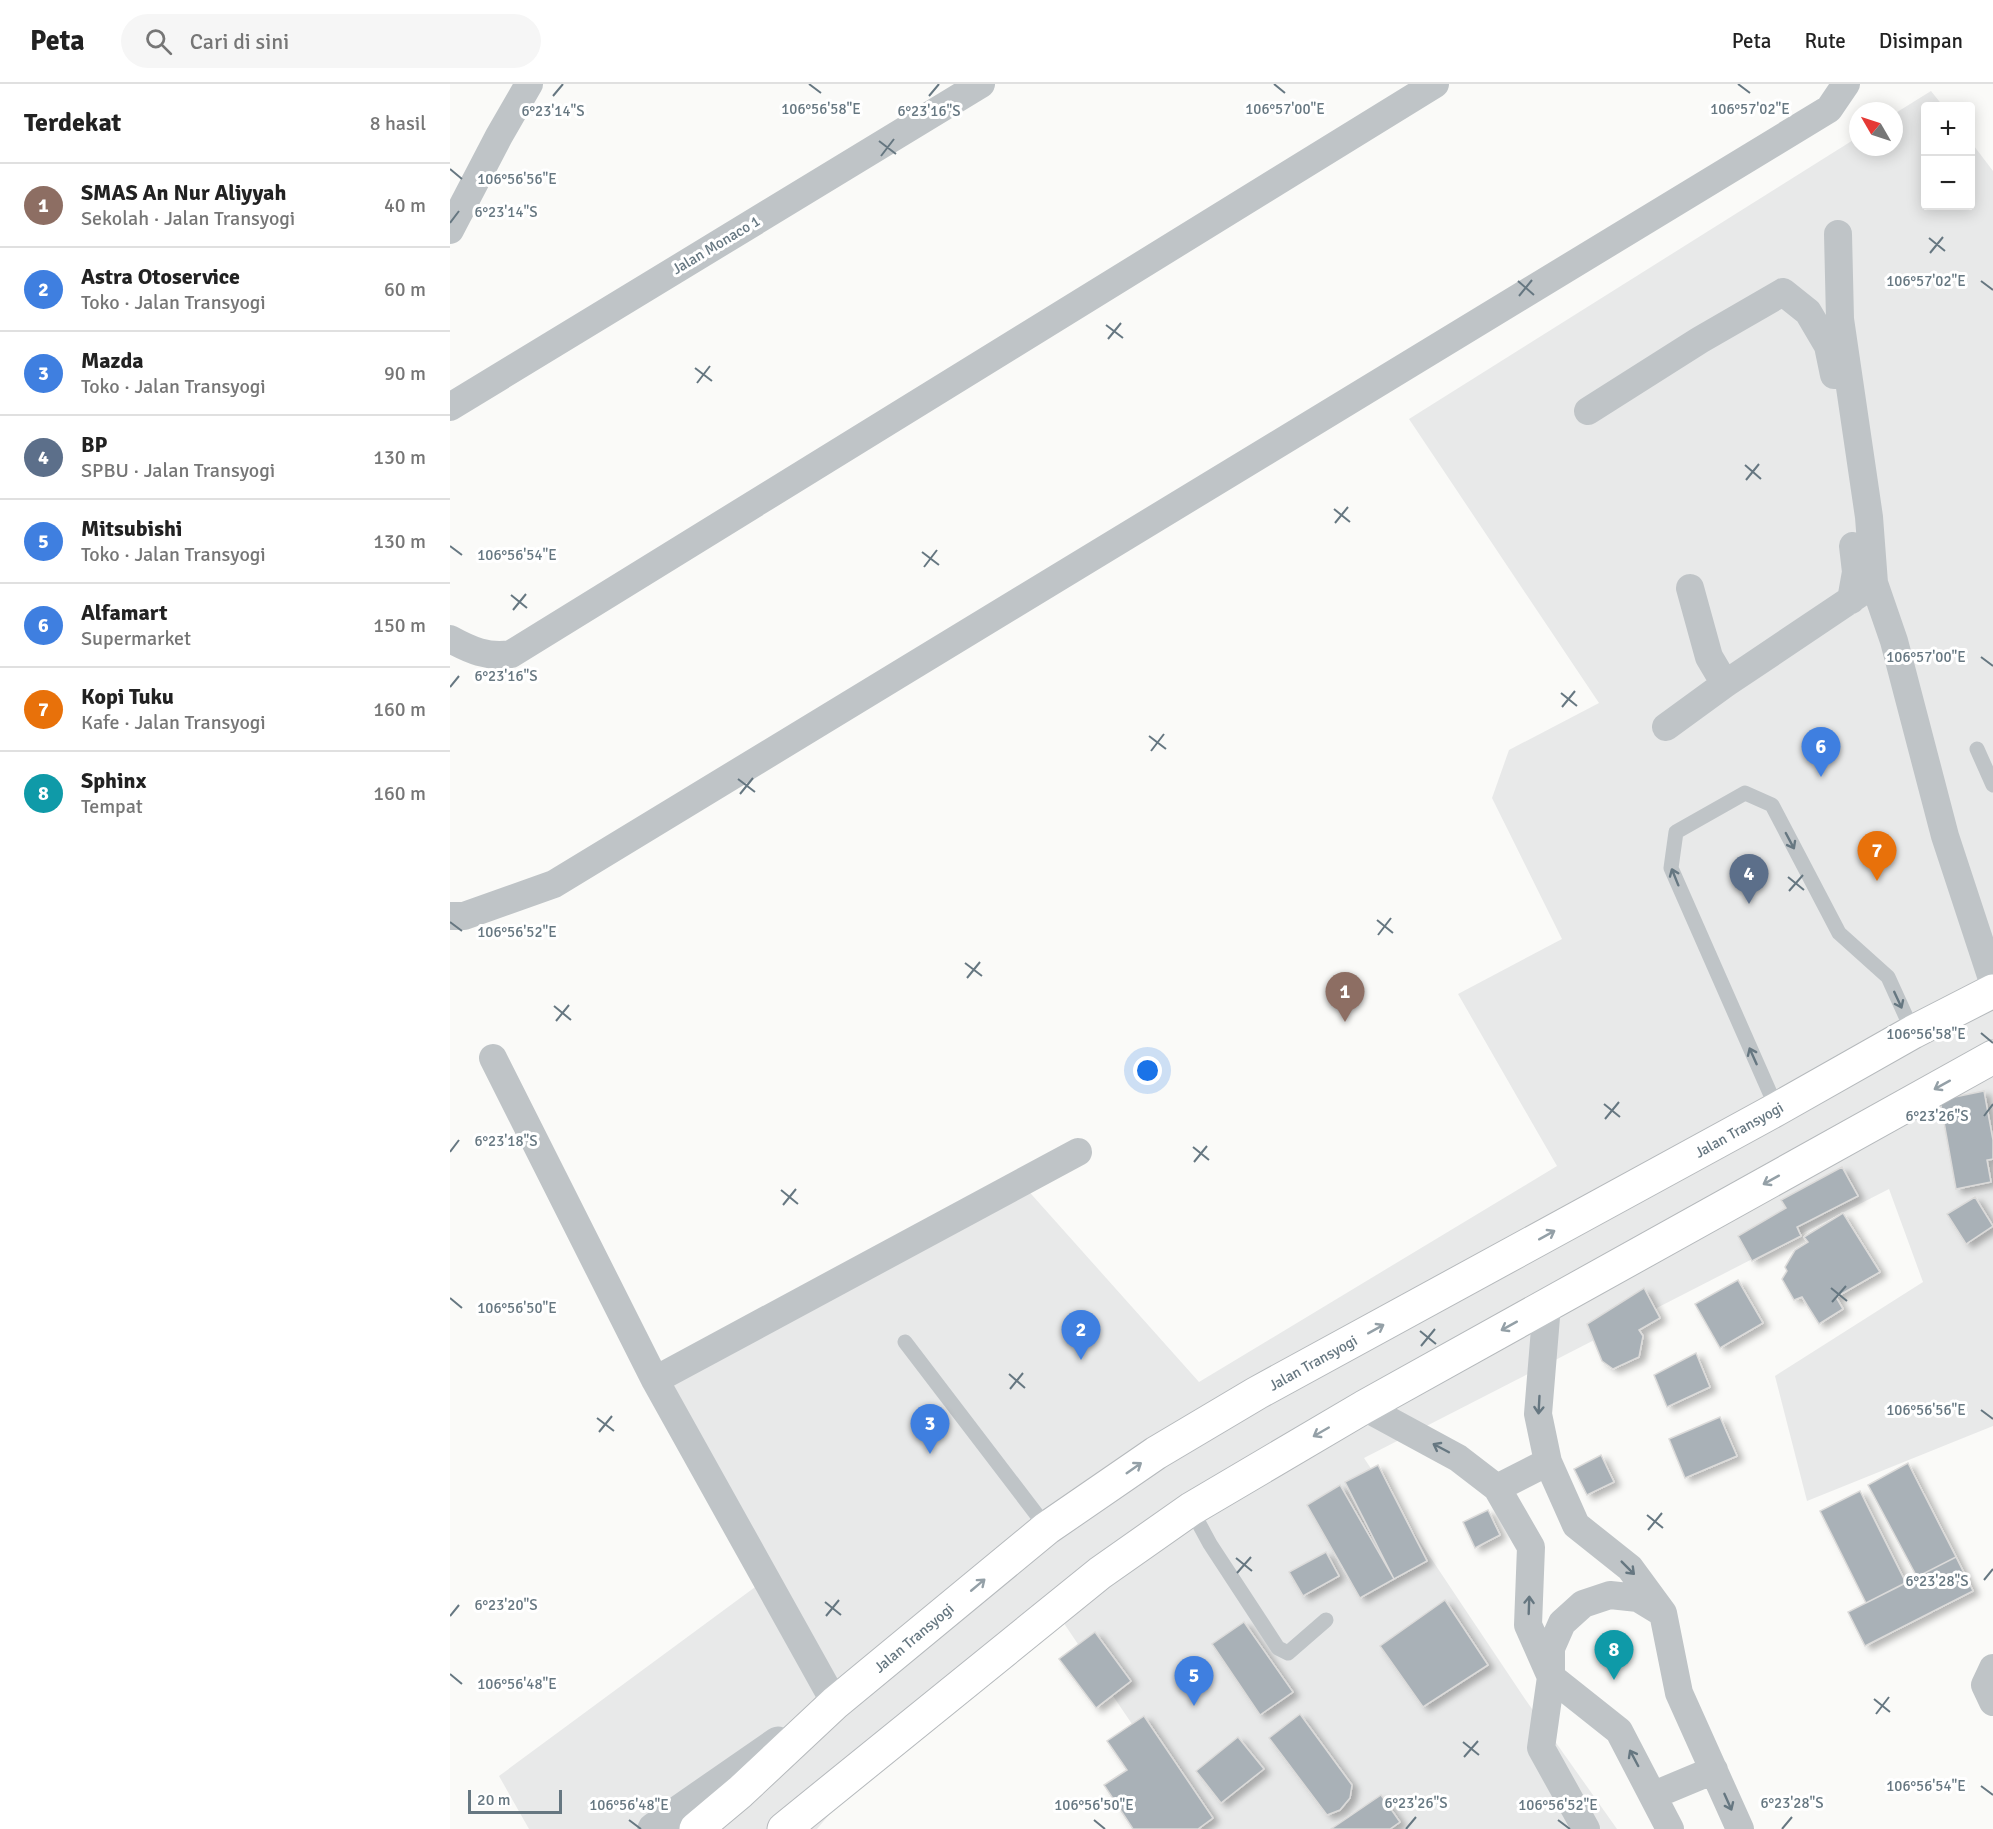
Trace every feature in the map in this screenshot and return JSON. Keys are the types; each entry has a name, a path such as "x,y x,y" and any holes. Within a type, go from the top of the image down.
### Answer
{"highway":[{"name":"Jalan Transyogi","path":"696,1829 740,1792 835,1703 1047,1528 1156,1453 1247,1399 1777,1109 1913,1032 1993,991"},
{"path":"784,1829 1100,1573 1191,1509 1364,1407 1993,1060"}],"street":[{"path":"450,230 529,84"},
{"name":"Jalan Monaco 1","path":"450,407 981,84"},
{"path":"450,639 472,650 493,656 511,654 519,650 1435,84"},
{"path":"450,916 464,916 555,884 1829,110 1846,84"},
{"path":"1838,234 1840,319 1869,517 1874,583 1894,641 1945,836 1993,982"},
{"path":"1588,411 1700,340 1783,292 1808,312 1828,346 1841,413 1856,572 1851,600"},
{"path":"1666,727 1874,583"},
{"path":"1690,588 1709,657 1725,684"},
{"path":"493,1058 655,1380 835,1703 654,1829"},
{"path":"655,1380 1078,1152"},
{"path":"1547,1305 1538,1414 1548,1462 1576,1525 1630,1568 1663,1613 1679,1693 1740,1829"},
{"path":"1364,1407 1458,1458 1497,1488 1531,1546 1528,1625 1551,1677 1619,1731 1670,1829"},
{"path":"1497,1488 1548,1462"},
{"path":"1586,1829 1541,1748 1551,1677 1551,1648 1563,1623 1583,1604 1611,1595 1638,1598 1663,1613"},
{"path":"1993,1668 1985,1685 1993,1702"},
{"path":"1654,1795 1714,1770"}],"lane":[{"path":"1977,749 1993,784"},
{"path":"1777,1109 1671,868 1676,832 1745,793 1772,806 1839,933 1888,976 1913,1032"},
{"path":"905,1342 1047,1528"},
{"path":"1191,1509 1210,1544 1278,1648 1288,1653 1326,1620"}],"shaded area":[{"path":"1931,91 1940,102 1921,102 1921,210 1975,210 1975,147 1993,171 1993,1426 1807,1501 1775,1376 1923,1282 1889,1189 1364,1458 1525,1699 1617,1829 1203,1829 1061,1619 886,1748 817,1829 529,1829 499,1776 766,1579 666,1376 1024,1186 1199,1382 1557,1166 1458,994 1562,939 1492,798 1509,750 1599,703 1409,419 1849,143 1849,156 1903,156 1903,108"}],"building":[{"path":"1984,1091 1993,1140 1993,1159 1987,1160 1991,1182 1956,1189 1940,1100"},
{"path":"1842,1167 1858,1196 1797,1227 1801,1236 1752,1261 1738,1236 1786,1208 1781,1200"},
{"path":"1975,1197 1993,1226 1966,1244 1947,1214"},
{"path":"1843,1213 1880,1272 1836,1297 1843,1309 1819,1324 1802,1297 1794,1300 1782,1279 1787,1271 1785,1267 1795,1250 1808,1242 1804,1237"},
{"path":"1738,1280 1763,1323 1720,1348 1695,1304"},
{"path":"1644,1288 1660,1318 1639,1330 1643,1336 1639,1357 1613,1369 1602,1361 1587,1324"},
{"path":"1696,1353 1710,1387 1667,1407 1654,1375"},
{"path":"1720,1417 1737,1456 1685,1478 1669,1439"},
{"path":"1601,1455 1614,1482 1587,1495 1574,1469"},
{"path":"1908,1463 1956,1557 1917,1577 1868,1485"},
{"path":"1378,1465 1427,1561 1394,1579 1345,1482"},
{"path":"1340,1485 1394,1579 1360,1598 1307,1505"},
{"path":"1860,1491 1906,1583 1866,1603 1820,1511"},
{"path":"1488,1510 1500,1535 1475,1548 1463,1522"},
{"path":"1326,1552 1339,1576 1303,1596 1289,1572"},
{"path":"1956,1557 1973,1591 1865,1646 1848,1612"},
{"path":"1445,1600 1488,1665 1423,1707 1380,1646"},
{"path":"1244,1622 1293,1692 1260,1715 1212,1644"},
{"path":"1095,1632 1131,1681 1096,1708 1059,1659"},
{"path":"1300,1714 1352,1785 1350,1798 1340,1810 1327,1815 1269,1738"},
{"path":"1144,1716 1213,1818 1198,1829 1133,1829 1104,1785 1127,1770 1107,1741"},
{"path":"1238,1737 1264,1769 1221,1803 1196,1771"},
{"path":"1381,1795 1400,1822 1390,1829 1331,1829"}],"place":[{"name":"Alfamart","path":"1821,777"},
{"name":"Kopi Tuku","path":"1877,881"},
{"name":"BP","path":"1749,904"},
{"name":"SMAS An Nur Aliyyah","path":"1345,1022"},
{"name":"Astra Otoservice","path":"1081,1360"},
{"name":"Mazda","path":"930,1454"},
{"name":"Sphinx","path":"1614,1680"},
{"name":"Mitsubishi","path":"1194,1706"}]}
